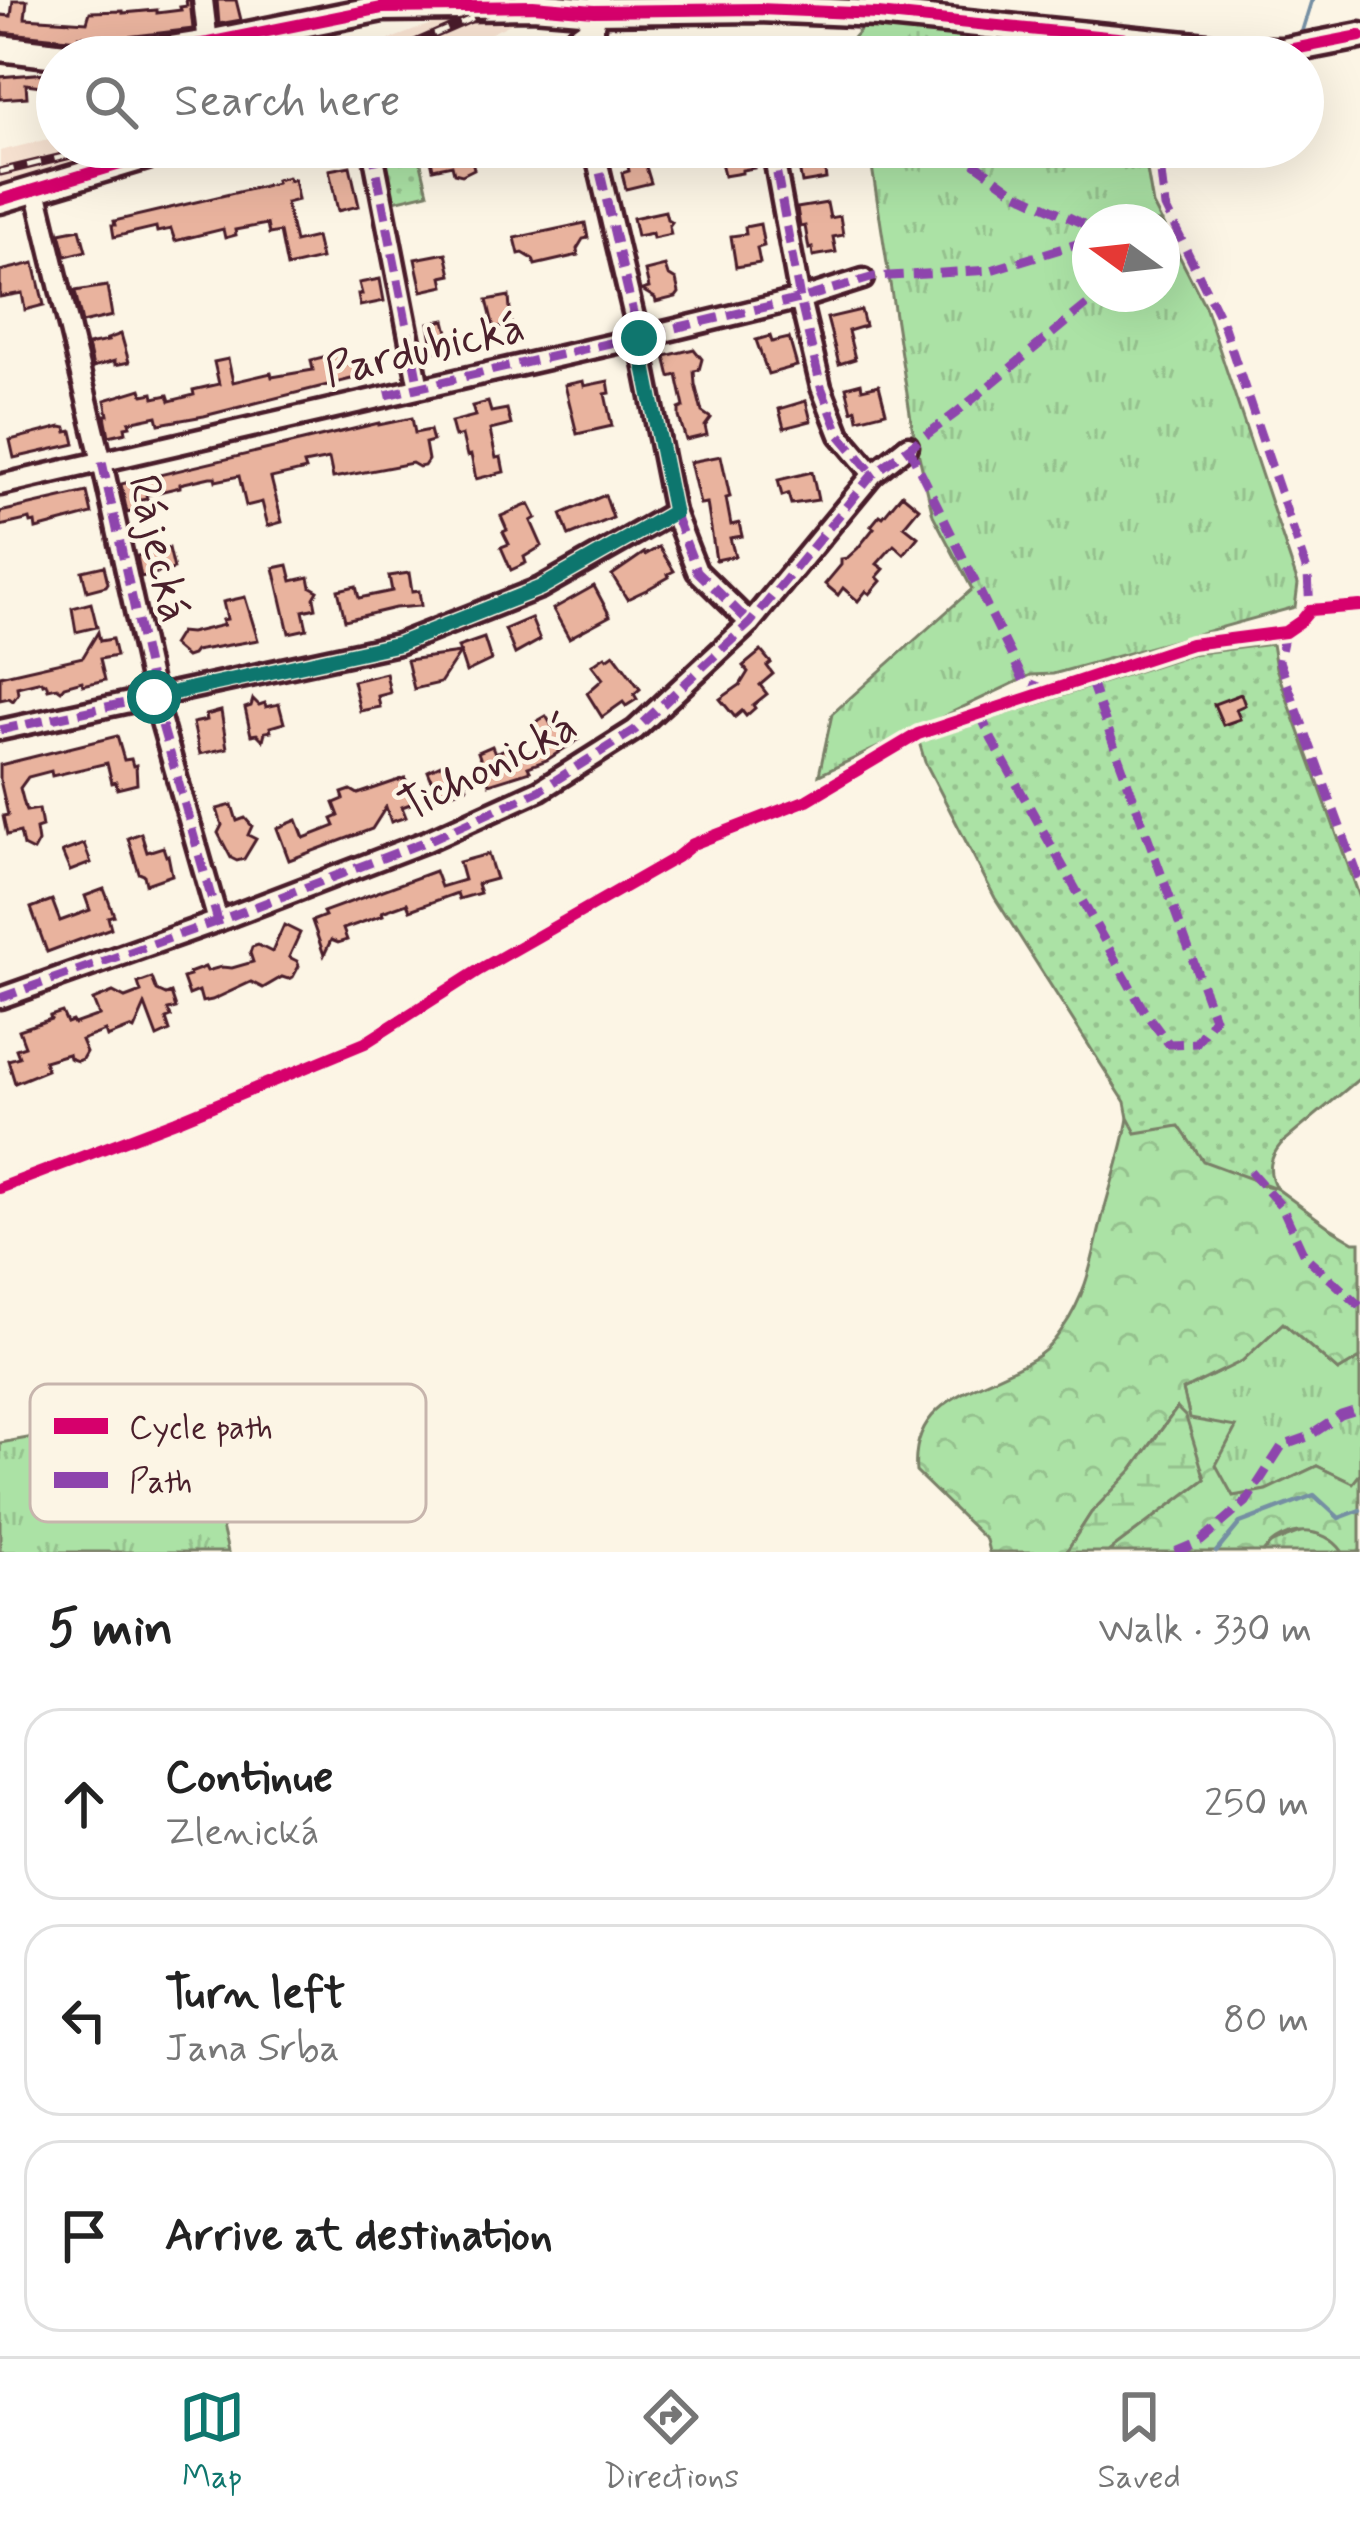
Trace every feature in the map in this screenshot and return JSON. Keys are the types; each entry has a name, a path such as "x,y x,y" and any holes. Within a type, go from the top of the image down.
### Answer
{"street":[{"path":"203,0 207,36"},
{"path":"247,36 382,8 532,6 878,14 1097,36"},
{"path":"584,36 590,32 594,11"},
{"path":"1324,43 1360,36"},
{"path":"0,48 36,52"},
{"path":"0,200 108,168"},
{"path":"376,168 418,388"},
{"path":"599,168 674,512 697,572 750,623"},
{"path":"776,168 821,387 839,435 873,474"},
{"name":"Rájecká","path":"35,190 154,697 218,921"},
{"name":"Pardubická","path":"0,485 639,338 863,279"},
{"name":"Tichonická","path":"0,998 428,842 540,790 635,730 750,623 873,474 908,446"},
{"path":"0,730 398,644 540,588 674,512"}],"shaded area":[{"path":"561,0 485,36 399,36 447,18"},
{"path":"36,142 36,168 72,168 0,186 0,151"}],"green space":[{"path":"866,23 999,36 855,36"},
{"path":"383,168 422,168 428,193 390,202"},
{"path":"872,168 1147,168 1153,204 1072,204 1072,312 1180,312 1180,257 1205,306 1298,584 1295,607 1053,674 1031,675 819,775 832,714 972,589 933,515 912,426"},
{"path":"1272,644 1276,668 1360,898 1360,1078 1277,1149 1270,1170 1276,1188 1203,1161 1179,1126 1136,1133 1125,1102 995,898 919,742 1191,654"},
{"path":"1128,1118 1179,1126 1259,1184 1276,1188 1329,1227 1360,1242 1360,1358 1338,1371 1283,1323 1242,1361 1183,1390 1190,1419 1236,1427 1216,1465 1233,1496 1266,1490 1317,1466 1353,1483 1360,1474 1360,1552 1343,1552 1325,1537 1304,1532 1282,1537 1263,1552 1108,1552 1205,1479 1177,1408 1133,1469 1091,1513 1066,1552 989,1552 986,1540 916,1472 917,1446 939,1409 1039,1355 1072,1313 1090,1269"},
{"path":"1283,1323 1338,1371 1360,1358 1360,1474 1353,1484 1317,1466 1266,1490 1233,1497 1190,1419 1183,1390 1242,1361"},
{"path":"1177,1408 1186,1417 1205,1479 1108,1552 1066,1552 1091,1513 1133,1469"},
{"path":"30,1438 30,1522 221,1522 228,1552 0,1552 0,1443"},
{"path":"1305,1530 1335,1539 1343,1552 1263,1552 1269,1544"}],"building":[{"path":"13,0 27,0 25,18 87,22 90,12 157,13 181,10 190,0 193,29 135,36 0,32 0,15 11,16"},
{"path":"217,0 236,0 241,20 219,24"},
{"path":"36,74 36,85 26,84 27,97 0,99 0,77"},
{"path":"350,168 359,206 338,211 329,170"},
{"path":"453,168 474,169 462,175"},
{"path":"646,168 651,183 626,189 622,173"},
{"path":"722,168 754,168 742,173 724,176"},
{"path":"799,168 825,168 826,179 802,183"},
{"path":"294,179 298,200 286,203 295,242 316,237 321,259 287,267 280,232 269,234 267,224 235,230 236,235 225,238 223,229 175,241 171,229 157,232 156,227 114,237 114,221"},
{"path":"827,203 830,218 840,216 843,235 833,237 836,252 813,256 797,208"},
{"path":"665,211 672,222 671,234 637,236 633,218"},
{"path":"585,223 588,238 577,249 578,255 535,265 533,259 519,254 515,238"},
{"path":"760,224 764,246 757,248 760,263 736,267 731,236 746,234 745,227"},
{"path":"80,229 86,251 66,256 60,233"},
{"path":"446,253 451,275 442,277 444,286 422,291 415,259"},
{"path":"34,263 44,305 25,310 22,293 0,297 0,271"},
{"path":"665,266 679,293 656,302 642,290 649,288 645,271"},
{"path":"380,279 384,301 360,306 359,283"},
{"path":"107,286 112,316 82,323 75,291"},
{"path":"509,296 511,324 494,328 487,300"},
{"path":"861,310 865,326 848,331 855,359 839,364 827,318"},
{"path":"445,320 452,348 434,352 429,323"},
{"path":"121,334 129,362 93,367 88,345"},
{"path":"770,336 772,342 789,338 797,366 768,374 756,340"},
{"path":"694,349 702,359 699,370 694,371 695,384 702,412 711,418 705,426 707,435 686,440 679,417 684,407 677,375 670,377 665,356"},
{"path":"346,351 349,364 365,361 367,375 204,416 159,424 157,416 129,422 126,432 109,436 105,400 141,389 143,395 153,393 154,398 168,395 170,401 194,395 193,390 219,384 214,362 228,359 233,382 313,370 311,360"},
{"path":"583,381 584,386 608,381 610,393 605,394 612,426 577,434 565,385"},
{"path":"861,383 862,389 879,385 886,412 858,419 846,387"},
{"path":"806,401 811,421 784,428 779,409"},
{"path":"488,402 491,412 507,409 511,425 490,430 504,472 476,479 471,455 467,456 462,435 455,437 451,422 475,416 472,406"},
{"path":"412,418 415,433 430,430 433,441 425,443 428,460 424,466 412,463 333,478 329,459 304,464 306,470 271,478 282,522 268,526 262,502 246,506 239,476 216,481 210,477 146,495 139,510 127,513 121,484"},
{"path":"61,427 72,431 75,444 14,458 10,440"},
{"path":"721,456 731,525 739,523 742,536 730,538 735,556 716,560 707,503 700,504 690,462"},
{"path":"812,472 818,500 791,504 788,494 782,496 778,480"},
{"path":"87,492 92,514 36,529 30,519 0,526 0,512"},
{"path":"902,494 919,508 904,526 918,537 904,554 894,545 877,564 884,569 870,594 866,591 858,601 843,588 838,595 825,584 841,559 858,548 874,528 871,526"},
{"path":"605,495 613,518 569,536 561,514"},
{"path":"529,504 542,546 524,557 526,563 511,570 501,547 509,544 501,516"},
{"path":"659,547 674,571 627,599 612,575"},
{"path":"169,548 174,569 141,577 137,556"},
{"path":"288,565 292,581 309,577 311,587 318,591 316,608 303,611 307,629 289,633 274,568"},
{"path":"104,566 106,586 87,591 82,571"},
{"path":"409,573 412,592 419,591 421,606 345,620 338,590 356,586 359,598 392,591 389,576"},
{"path":"594,586 610,616 569,638 553,609"},
{"path":"245,597 258,640 195,651 186,657 172,645 180,632 224,625 223,602"},
{"path":"91,603 97,627 76,632 72,608"},
{"path":"531,618 540,640 515,654 505,629"},
{"path":"98,632 100,641 112,639 116,656 100,659 105,680 83,685 82,681 61,690 48,689 42,681 17,687 13,701 0,700 0,676 83,657"},
{"path":"484,638 491,660 466,672 458,647"},
{"path":"761,651 773,674 760,685 767,694 746,716 742,711 735,717 720,699 740,685 748,672 743,666"},
{"path":"460,653 440,683 414,689 407,660"},
{"path":"614,654 640,689 634,694 637,699 626,706 623,702 602,717 587,693 603,679 592,665"},
{"path":"386,673 390,693 378,696 380,707 360,711 353,681"},
{"path":"1241,694 1245,705 1236,709 1240,719 1223,725 1214,704"},
{"path":"253,699 266,707 279,704 284,723 270,727 263,740 251,735 245,708"},
{"path":"221,711 227,748 200,754 193,723"},
{"path":"546,716 554,729 567,721 579,739 528,767 530,771 489,784 478,752 492,746 495,753 510,747 514,759 548,745 534,723"},
{"path":"117,736 124,760 131,759 136,765 137,784 117,789 107,763 28,777 20,788 26,811 39,809 38,842 33,851 23,846 20,832 7,835 0,765"},
{"path":"443,764 448,776 460,771 467,787 439,798 428,771"},
{"path":"405,778 413,803 402,807 406,817 391,822 386,807 372,829 289,860 277,828 297,820 304,838 335,826 332,819 339,816 334,803 344,799 342,793 358,794"},
{"path":"232,805 237,821 245,818 252,826 248,835 256,839 244,859 237,861 218,833 222,825 217,809"},
{"path":"141,833 147,852 163,847 172,875 146,884 128,838"},
{"path":"84,844 91,863 70,871 62,852"},
{"path":"488,854 496,879 477,884 480,893 459,899 457,893 410,910 407,903 382,912 343,929 347,940 331,940 324,955 312,921 325,916 323,912 435,871 441,887 464,880 459,862"},
{"path":"104,889 114,915 108,917 111,928 47,952 31,908 52,900 60,921 90,910 85,896"},
{"path":"284,925 300,933 289,957 299,966 293,977 282,977 263,988 251,982 202,1002 199,991 189,995 183,978 189,973 253,962 252,947 272,952"},
{"path":"152,978 157,991 171,993 176,1008 168,1010 170,1031 157,1037 145,1005 134,1030 107,1037 105,1031 81,1040 86,1052 82,1059 68,1054 44,1061 47,1070 15,1083 8,1060 19,1057 16,1049 25,1046 19,1030 62,1012 67,1023 74,1024 99,1015 93,1000 113,992 125,998 141,992 138,983"}],"waterway":[{"path":"1301,36 1312,0"},
{"path":"1216,1552 1240,1523 1314,1495 1339,1518 1360,1510"}],"railway":[{"path":"431,36 514,0"},
{"path":"0,172 36,163"}],"marked path":[{"path":"376,168 419,388"},
{"path":"599,168 674,512 697,571 750,623"},
{"path":"776,168 821,387 840,435 873,474"},
{"path":"981,168 1015,192 1072,219"},
{"path":"1160,168 1165,207 1223,324 1308,574 1310,610 1303,618"},
{"path":"386,395 800,299 874,277 991,270 1072,245"},
{"path":"0,998 427,841 540,790 635,730 750,623 873,474 1078,312"},
{"path":"908,446 1024,681 1047,690"},
{"path":"102,462 154,697 218,921"},
{"path":"0,730 398,644 540,588 674,512"},
{"path":"1285,632 1279,661 1360,881"},
{"path":"979,712 1144,1011 1169,1044 1196,1043 1214,1018 1089,677"},
{"path":"1250,1171 1282,1207 1304,1255 1360,1306"},
{"path":"1175,1552 1201,1541 1246,1502 1282,1446 1360,1409"}],"cycle path":[{"path":"243,36 382,8 533,6 878,14 1097,36"},
{"path":"1324,43 1360,36"},
{"path":"0,200 107,168"},
{"path":"0,1188 365,1043 693,844 807,800 918,734 1191,644 1285,632 1310,610 1360,606"}],"route":[{"path":"154,697 398,644 540,588 674,512 639,338"}]}
